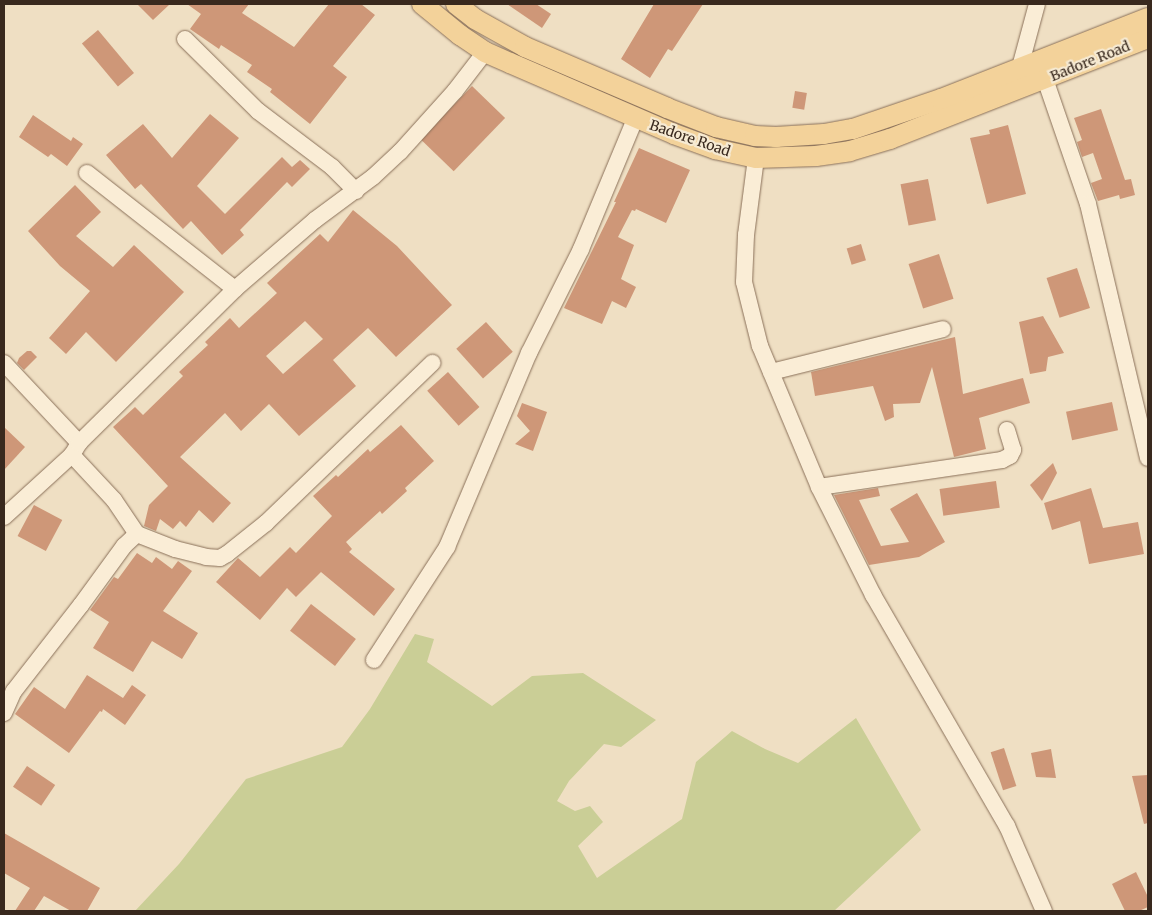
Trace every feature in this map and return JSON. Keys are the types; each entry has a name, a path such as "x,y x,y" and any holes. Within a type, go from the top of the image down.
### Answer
{"main road":[{"name":"Badore Road","path":"422,4 442,22 485,52 635,119 714,149 756,158 816,156 850,151 927,126 1148,38"},
{"name":"Badore Road","path":"456,4 475,19 525,47 687,116 716,127 755,136 797,136 854,129 1020,68 1148,18"}],"street":[{"path":"1020,68 1037,4"},
{"path":"185,39 258,112 332,167 356,191"},
{"path":"4,517 76,449 235,289 315,220 356,191 400,152 455,91 485,52"},
{"path":"1045,79 1088,204 1148,458"},
{"path":"374,660 447,547 529,352 577,257 635,119"},
{"path":"756,158 746,235 744,282 760,346 819,487 873,595 1007,826 1044,911"},
{"path":"87,173 235,289"},
{"path":"771,372 943,330"},
{"path":"4,364 76,449 114,500 136,534 206,557 220,558 266,523 432,363"},
{"path":"819,487 1002,460 1010,456 1012,450 1007,430"},
{"path":"4,712 14,691 124,546 136,534"}],"green space":[{"path":"415,634 434,639 427,662 492,706 532,676 583,673 656,720 621,747 604,744 569,781 557,801 575,811 590,806 603,822 578,846 597,878 682,819 696,762 732,731 765,749 798,763 856,718 921,830 834,911 135,911 179,864 246,779 342,747 370,709"}],"building":[{"path":"137,4 170,4 153,20"},
{"path":"187,4 249,4 242,13 294,47 329,4 361,4 375,15 333,66 347,77 310,124 270,92 272,89 247,72 252,65 221,45 219,49 190,29 201,14"},
{"path":"507,4 536,4 551,14 542,28"},
{"path":"654,4 703,4 672,51 668,49 650,78 621,59"},
{"path":"98,30 134,73 118,86 82,43"},
{"path":"472,86 505,118 454,171 421,139"},
{"path":"795,91 807,93 804,110 792,108"},
{"path":"1101,109 1125,180 1131,179 1135,195 1120,199 1119,195 1098,201 1091,183 1102,179 1093,153 1082,157 1077,142 1082,140 1074,118"},
{"path":"210,114 239,138 197,186 225,214 282,157 292,167 300,160 310,169 292,187 287,182 240,230 244,235 222,255 191,221 183,229 141,184 135,189 106,155 143,124 172,158"},
{"path":"33,115 71,141 73,137 83,144 67,166 51,154 48,157 19,137"},
{"path":"1008,125 1026,194 987,204 970,138 990,134 989,130"},
{"path":"639,148 690,170 666,223 636,209 635,211 632,210 618,237 634,245 621,279 636,287 626,308 612,301 602,324 564,308 616,202 614,202"},
{"path":"928,179 936,220 909,226 901,184"},
{"path":"75,185 101,212 76,236 113,267 134,245 184,292 116,362 86,332 66,354 49,338 90,291 60,266 28,231"},
{"path":"353,210 397,246 452,305 396,357 368,328 333,360 356,386 299,436 269,404 241,431 225,413 180,457 231,503 213,523 199,510 186,527 180,521 173,529 160,519 156,531 144,526 149,505 168,486 113,427 135,407 143,415 183,376 179,372 208,345 205,342 230,318 239,328 277,293 267,283 320,234 328,242","holes":["305,321 323,339 283,374 266,356"]},
{"path":"861,244 866,260 852,265 847,248"},
{"path":"939,254 954,299 923,309 909,264"},
{"path":"1077,268 1090,308 1060,318 1047,278"},
{"path":"1043,316 1064,353 1048,357 1046,371 1030,374 1019,322"},
{"path":"486,322 513,352 483,378 456,349"},
{"path":"955,337 963,394 1023,378 1030,403 979,418 986,449 954,457 932,367 920,403 893,404 894,417 885,421 873,386 815,396 811,372"},
{"path":"27,351 31,351 37,357 24,370 17,363 19,358"},
{"path":"448,372 479,407 459,426 427,391"},
{"path":"1112,402 1118,430 1072,440 1066,412"},
{"path":"522,403 547,412 533,451 515,444 530,431 517,416"},
{"path":"401,425 434,461 405,488 407,491 382,514 380,511 346,542 352,549 349,552 395,589 374,616 321,572 296,597 287,588 260,620 216,582 238,558 260,577 290,547 296,553 332,516 313,496 336,475 338,477 368,449 370,452"},
{"path":"4,427 25,447 4,470"},
{"path":"1053,463 1057,473 1042,501 1030,485"},
{"path":"996,481 1000,508 943,516 940,489"},
{"path":"878,488 880,496 859,500 881,546 909,542 890,509 917,493 945,542 919,557 869,565 834,495"},
{"path":"1091,488 1103,528 1138,522 1144,554 1089,564 1080,521 1052,530 1044,503"},
{"path":"34,505 62,520 46,551 18,536"},
{"path":"137,553 152,563 156,557 172,569 178,561 192,571 163,611 198,633 182,659 152,641 133,672 93,648 109,622 90,610 114,577 118,579"},
{"path":"311,604 356,639 335,666 290,631"},
{"path":"87,675 123,698 132,685 146,695 125,725 103,709 69,753 15,714 34,687 65,709"},
{"path":"1004,748 1016,786 1003,790 991,752"},
{"path":"1051,749 1056,778 1036,777 1031,753"},
{"path":"27,766 55,785 41,806 13,787"},
{"path":"1148,775 1148,823 1144,824 1132,776"},
{"path":"4,833 100,888 87,911 71,911 44,896 34,911 15,911 30,888 4,873"},
{"path":"1136,872 1148,897 1148,907 1139,911 1125,911 1112,884"}]}
